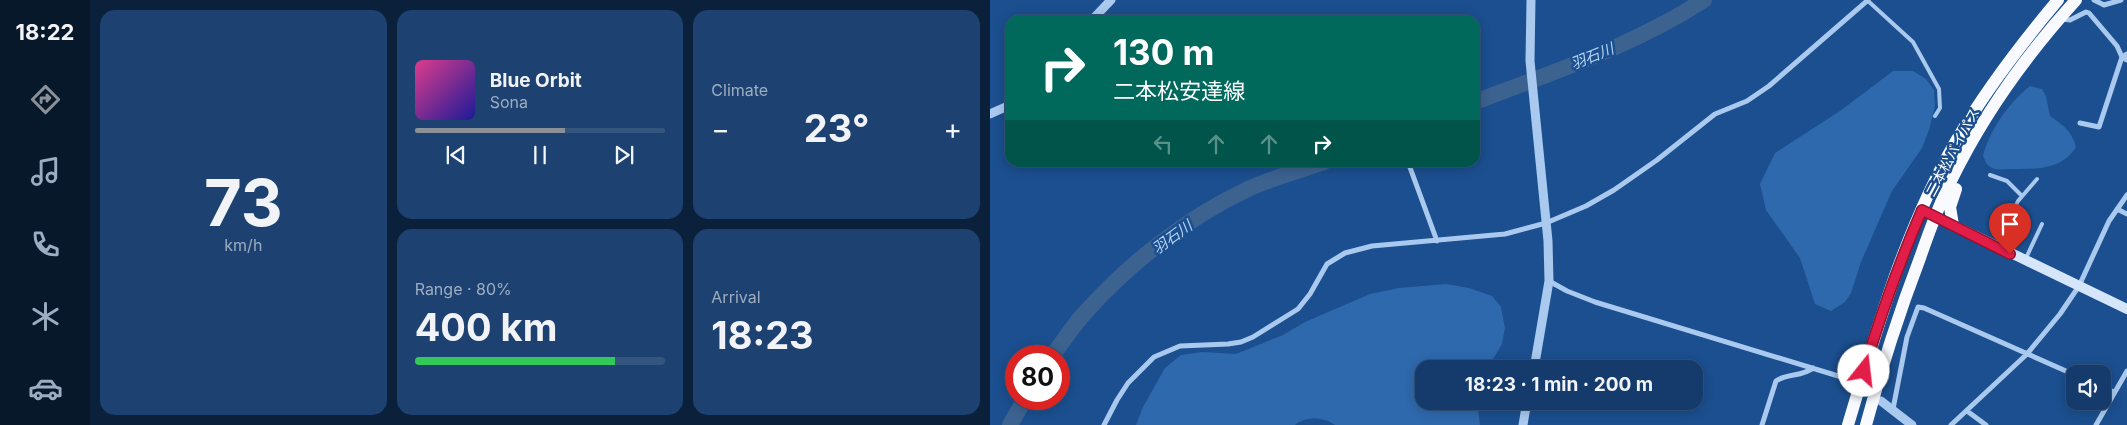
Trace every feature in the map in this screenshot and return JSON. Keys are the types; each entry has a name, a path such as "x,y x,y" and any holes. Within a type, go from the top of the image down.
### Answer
{"highway":[{"name":"二本松バイパス","path":"1848,425 1880,317 1922,210 1973,112 2021,46 2058,0"},
{"name":"二本松バイパス","path":"1866,425 1898,318 1935,216 1950,181 1980,127 1996,104 2059,19 2076,0"},
{"path":"1953,225 1950,215 1951,200 1992,118 1996,104"}],"main road":[{"path":"1922,210 2127,308"}],"street":[{"path":"1097,15 1111,0"},
{"path":"1531,0 1530,64 1546,223 1549,282 1536,360"},
{"path":"1104,425 1116,400 1128,383 1154,357 1180,346 1228,344 1253,337 1298,309 1310,294 1327,264 1345,253 1372,246 1505,234 1546,223 1586,206 1614,190 1658,160 1715,114 1747,102 1777,79 1867,0"},
{"path":"2094,0 2104,5 2121,0"},
{"path":"2059,19 2070,20 2086,12 2090,14 2125,57 2099,127 2080,123"},
{"path":"990,114 1005,107"},
{"path":"1410,167 1437,241"},
{"path":"1951,425 2027,354 2060,314 2078,286 2117,210 2127,195"},
{"path":"2117,210 2127,214"},
{"path":"1549,282 1595,302 1848,379"},
{"path":"1893,409 1907,337 1918,308 1924,308 2066,371"},
{"path":"1762,425 1776,381 1780,378 1807,373 1812,368"},
{"path":"2096,425 2127,371"},
{"path":"1880,400 1912,425"},
{"path":"1522,425 1525,410"},
{"path":"1967,411 1986,425"}],"lane":[{"path":"1867,0 1913,42 1939,89 1940,108 1935,116"},
{"path":"1990,175 2007,181 2022,196"},
{"path":"1996,247 2022,196 2037,179"},
{"path":"2024,260 2042,224"}],"shaded area":[{"path":"1893,71 1913,71 1926,79 1934,90 1935,106 1929,130 1922,148 1892,191 1861,262 1851,293 1845,302 1831,311 1815,304 1800,258 1766,210 1760,184 1775,153 1840,111"},
{"path":"2030,86 2042,89 2046,96 2050,116 2069,133 2076,147 2063,161 2055,165 2027,169 1991,168 1983,156 1990,136 2008,108"},
{"path":"1446,284 1469,288 1492,296 1501,307 1505,328 1502,344 1492,360 1415,360 1415,410 1478,410 1480,425 1335,425 1326,420 1310,419 1295,425 1136,425 1143,407 1165,368 1181,355 1202,352 1236,354 1283,335 1305,322 1370,294 1399,288"}],"waterway":[{"name":"羽石川","path":"1480,100 1621,45 1704,0"},
{"name":"羽石川","path":"1060,345 1078,321 1118,279 1180,228 1248,189 1309,167"},
{"name":"羽石川","path":"1010,425 1019,410"}],"tunnel":[{"path":"1848,379 1874,396"}],"route":[{"path":"1864,371 1880,317 1922,210 2010,254"}]}
